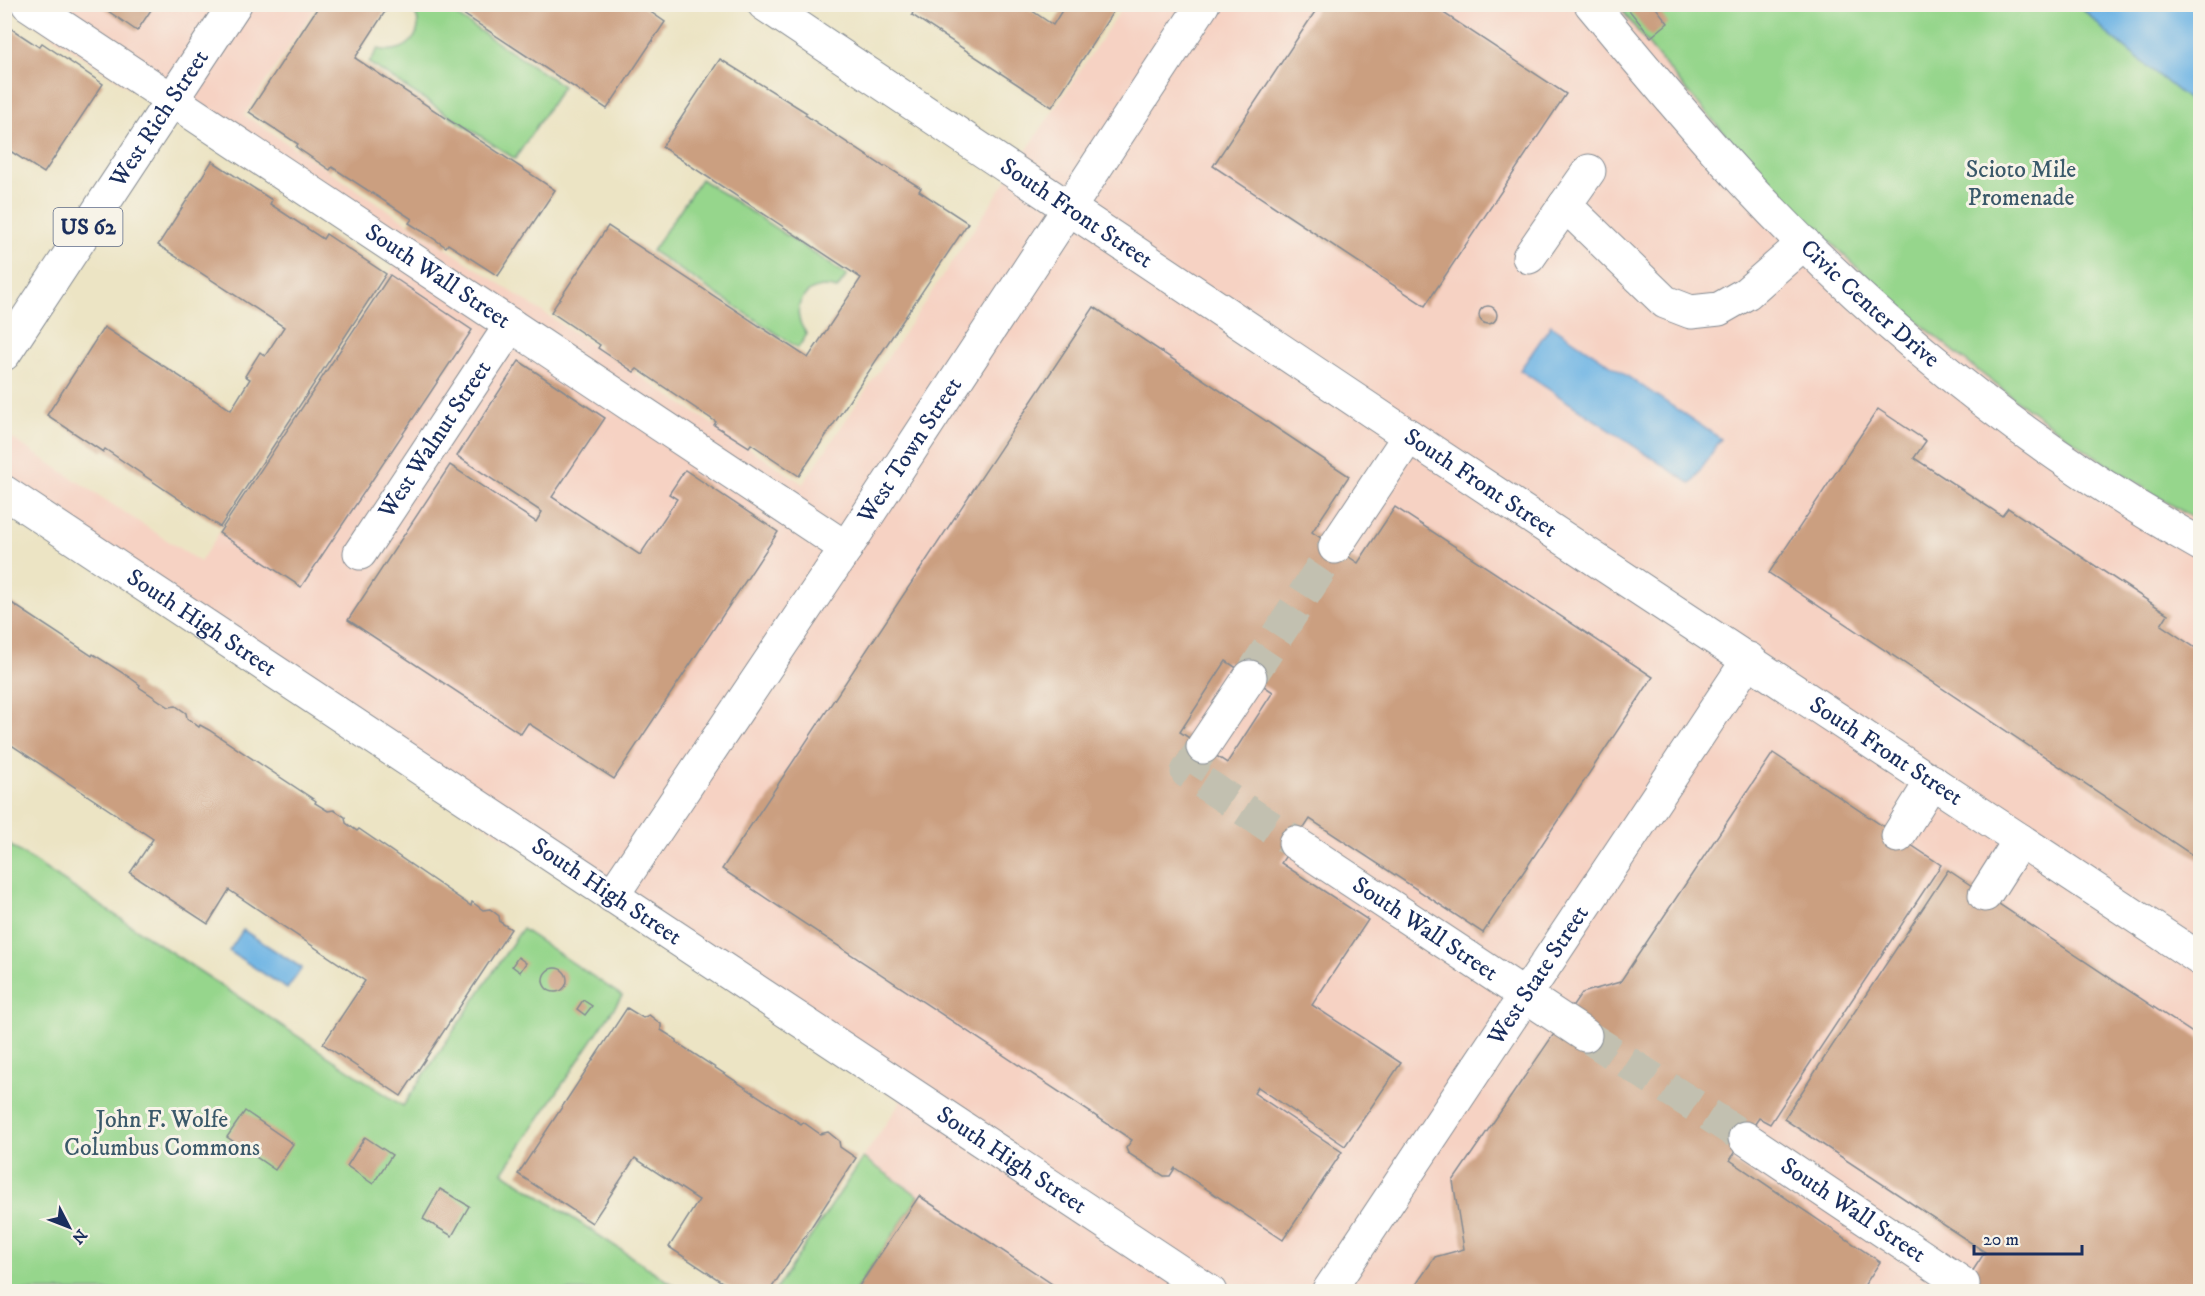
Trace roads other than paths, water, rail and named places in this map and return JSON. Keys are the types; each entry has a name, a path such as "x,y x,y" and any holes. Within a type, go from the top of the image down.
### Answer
{"street":[{"name":"South Wall Street","path":"28,4 846,548"},
{"name":"West Rich Street","path":"4,354 235,4"},
{"name":"South Front Street","path":"764,4 1409,436 2200,959"},
{"name":"West Town Street","path":"612,896 846,548 1203,4"},
{"name":"Civic Center Drive","path":"1591,4 1745,183 1804,243 1916,346 2019,427 2073,465 2200,544"},
{"path":"1529,257 1589,171"},
{"path":"1565,205 1665,302 1691,312 1719,309 1747,293 1804,243"},
{"name":"West Walnut Street","path":"360,553 511,325"},
{"path":"1335,548 1409,436"},
{"name":"South High Street","path":"4,492 1210,1292"},
{"name":"West State Street","path":"1328,1292 1749,659"},
{"path":"1203,747 1250,677"},
{"path":"1898,836 1932,781"},
{"path":"1985,894 2020,840"},
{"name":"South Wall Street","path":"1295,843 1585,1035"},
{"name":"South Wall Street","path":"1745,1138 1963,1284"}],"water":[{"path":"2079,5 2200,5 2200,109 2108,34"},
{"path":"1551,325 1721,439 1691,484 1520,370"},
{"path":"243,930 302,968 287,989 229,951"}],"tunnel":[{"path":"1250,677 1335,547"},
{"path":"1203,747 1187,772 1295,843"},
{"path":"1585,1035 1745,1138"}],"park label":[{"name":"Scioto Mile Promenade","path":"2021,184"},
{"name":"John F. Wolfe Columbus Commons","path":"162,1134"}]}
